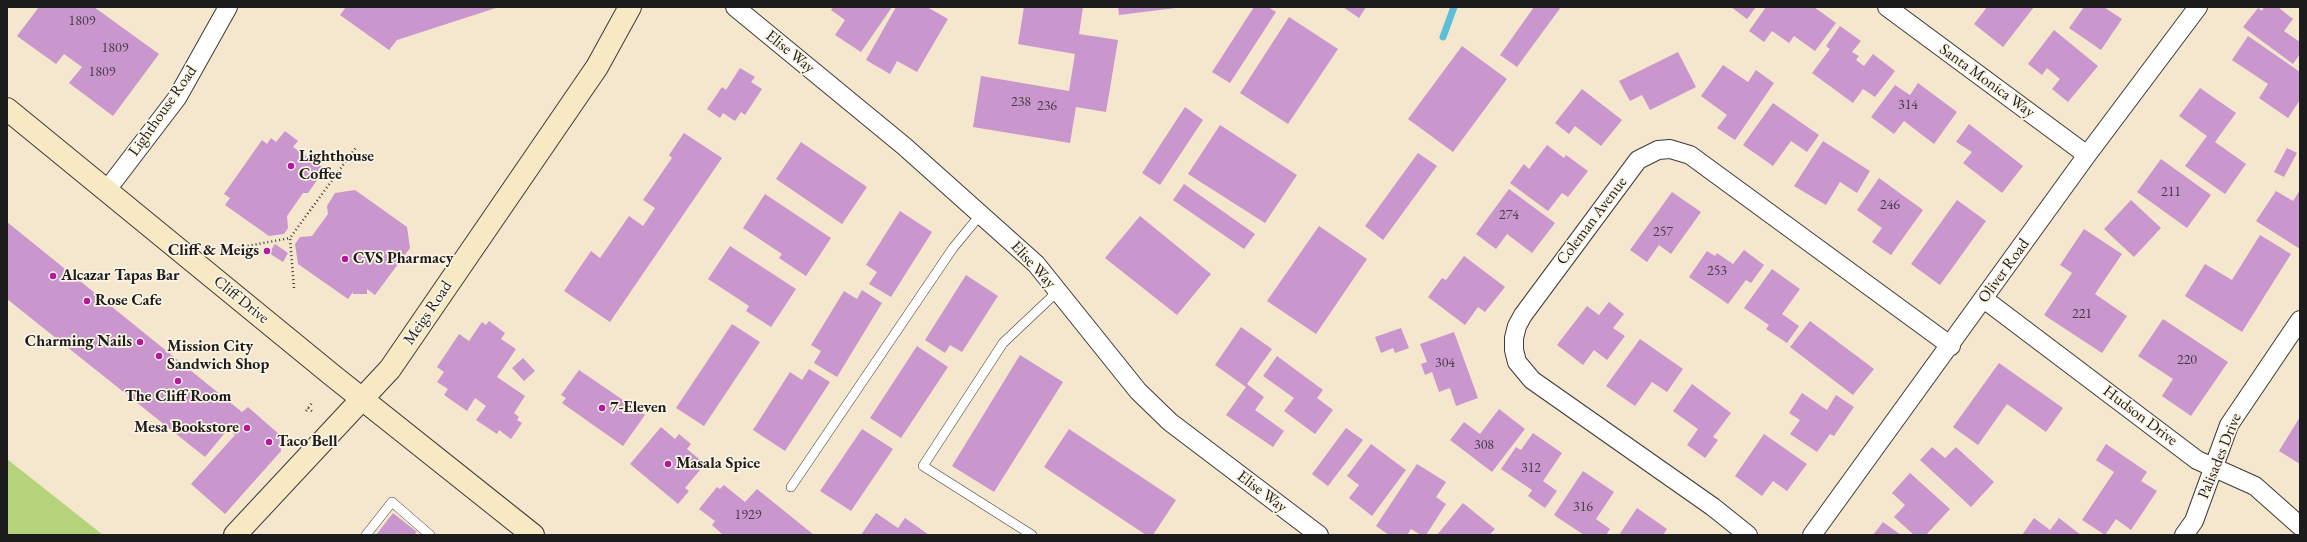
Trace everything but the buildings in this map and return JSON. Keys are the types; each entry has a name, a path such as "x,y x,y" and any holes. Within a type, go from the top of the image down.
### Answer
{"main road":[{"name":"Meigs Road","path":"235,535 361,398 390,369 597,67 630,7"},
{"name":"Cliff Drive","path":"7,109 361,398 533,535"}],"street":[{"name":"Lighthouse Road","path":"106,191 177,98 228,7"},
{"name":"Elise Way","path":"735,7 904,146 1036,264 1138,391 1170,422 1319,535"},
{"name":"Santa Monica Way","path":"1887,7 2087,155"},
{"name":"Oliver Road","path":"1812,535 1951,346 2087,155 2198,7"},
{"name":"Coleman Avenue","path":"1748,535 1713,507 1532,380 1517,362 1514,350 1516,326 1638,160 1658,150 1675,150 1690,155 1824,253 1883,294 1951,346"},
{"name":"Hudson Drive","path":"1984,299 2197,460 2254,486 2300,526"},
{"name":"Palisades Drive","path":"2184,535 2194,521 2215,467 2229,425 2300,320"}],"lane":[{"path":"791,487 954,248 981,214"},
{"path":"1032,535 923,466 1003,343 1058,291"},
{"path":"366,535 392,502 430,535"}],"path":[{"path":"294,288 290,238 357,146"},
{"path":"232,249 290,238"},
{"path":"306,411 312,403"},
{"path":"308,408 313,412"}],"green space":[{"path":"7,459 103,535 7,535"}],"waterway":[{"path":"1443,37 1454,7"}],"place":[{"name":"Lighthouse Coffee","path":"291,166"},
{"name":"Cliff & Meigs","path":"267,251"},
{"name":"CVS Pharmacy","path":"345,259"},
{"name":"Alcazar Tapas Bar","path":"53,276"},
{"name":"Rose Cafe","path":"87,301"},
{"name":"Charming Nails","path":"140,342"},
{"name":"Mission City Sandwich Shop","path":"159,356"},
{"name":"The Cliff Room","path":"178,381"},
{"name":"7-Eleven","path":"602,408"},
{"name":"Mesa Bookstore","path":"247,428"},
{"name":"Taco Bell","path":"269,442"},
{"name":"Masala Spice","path":"668,464"}]}
